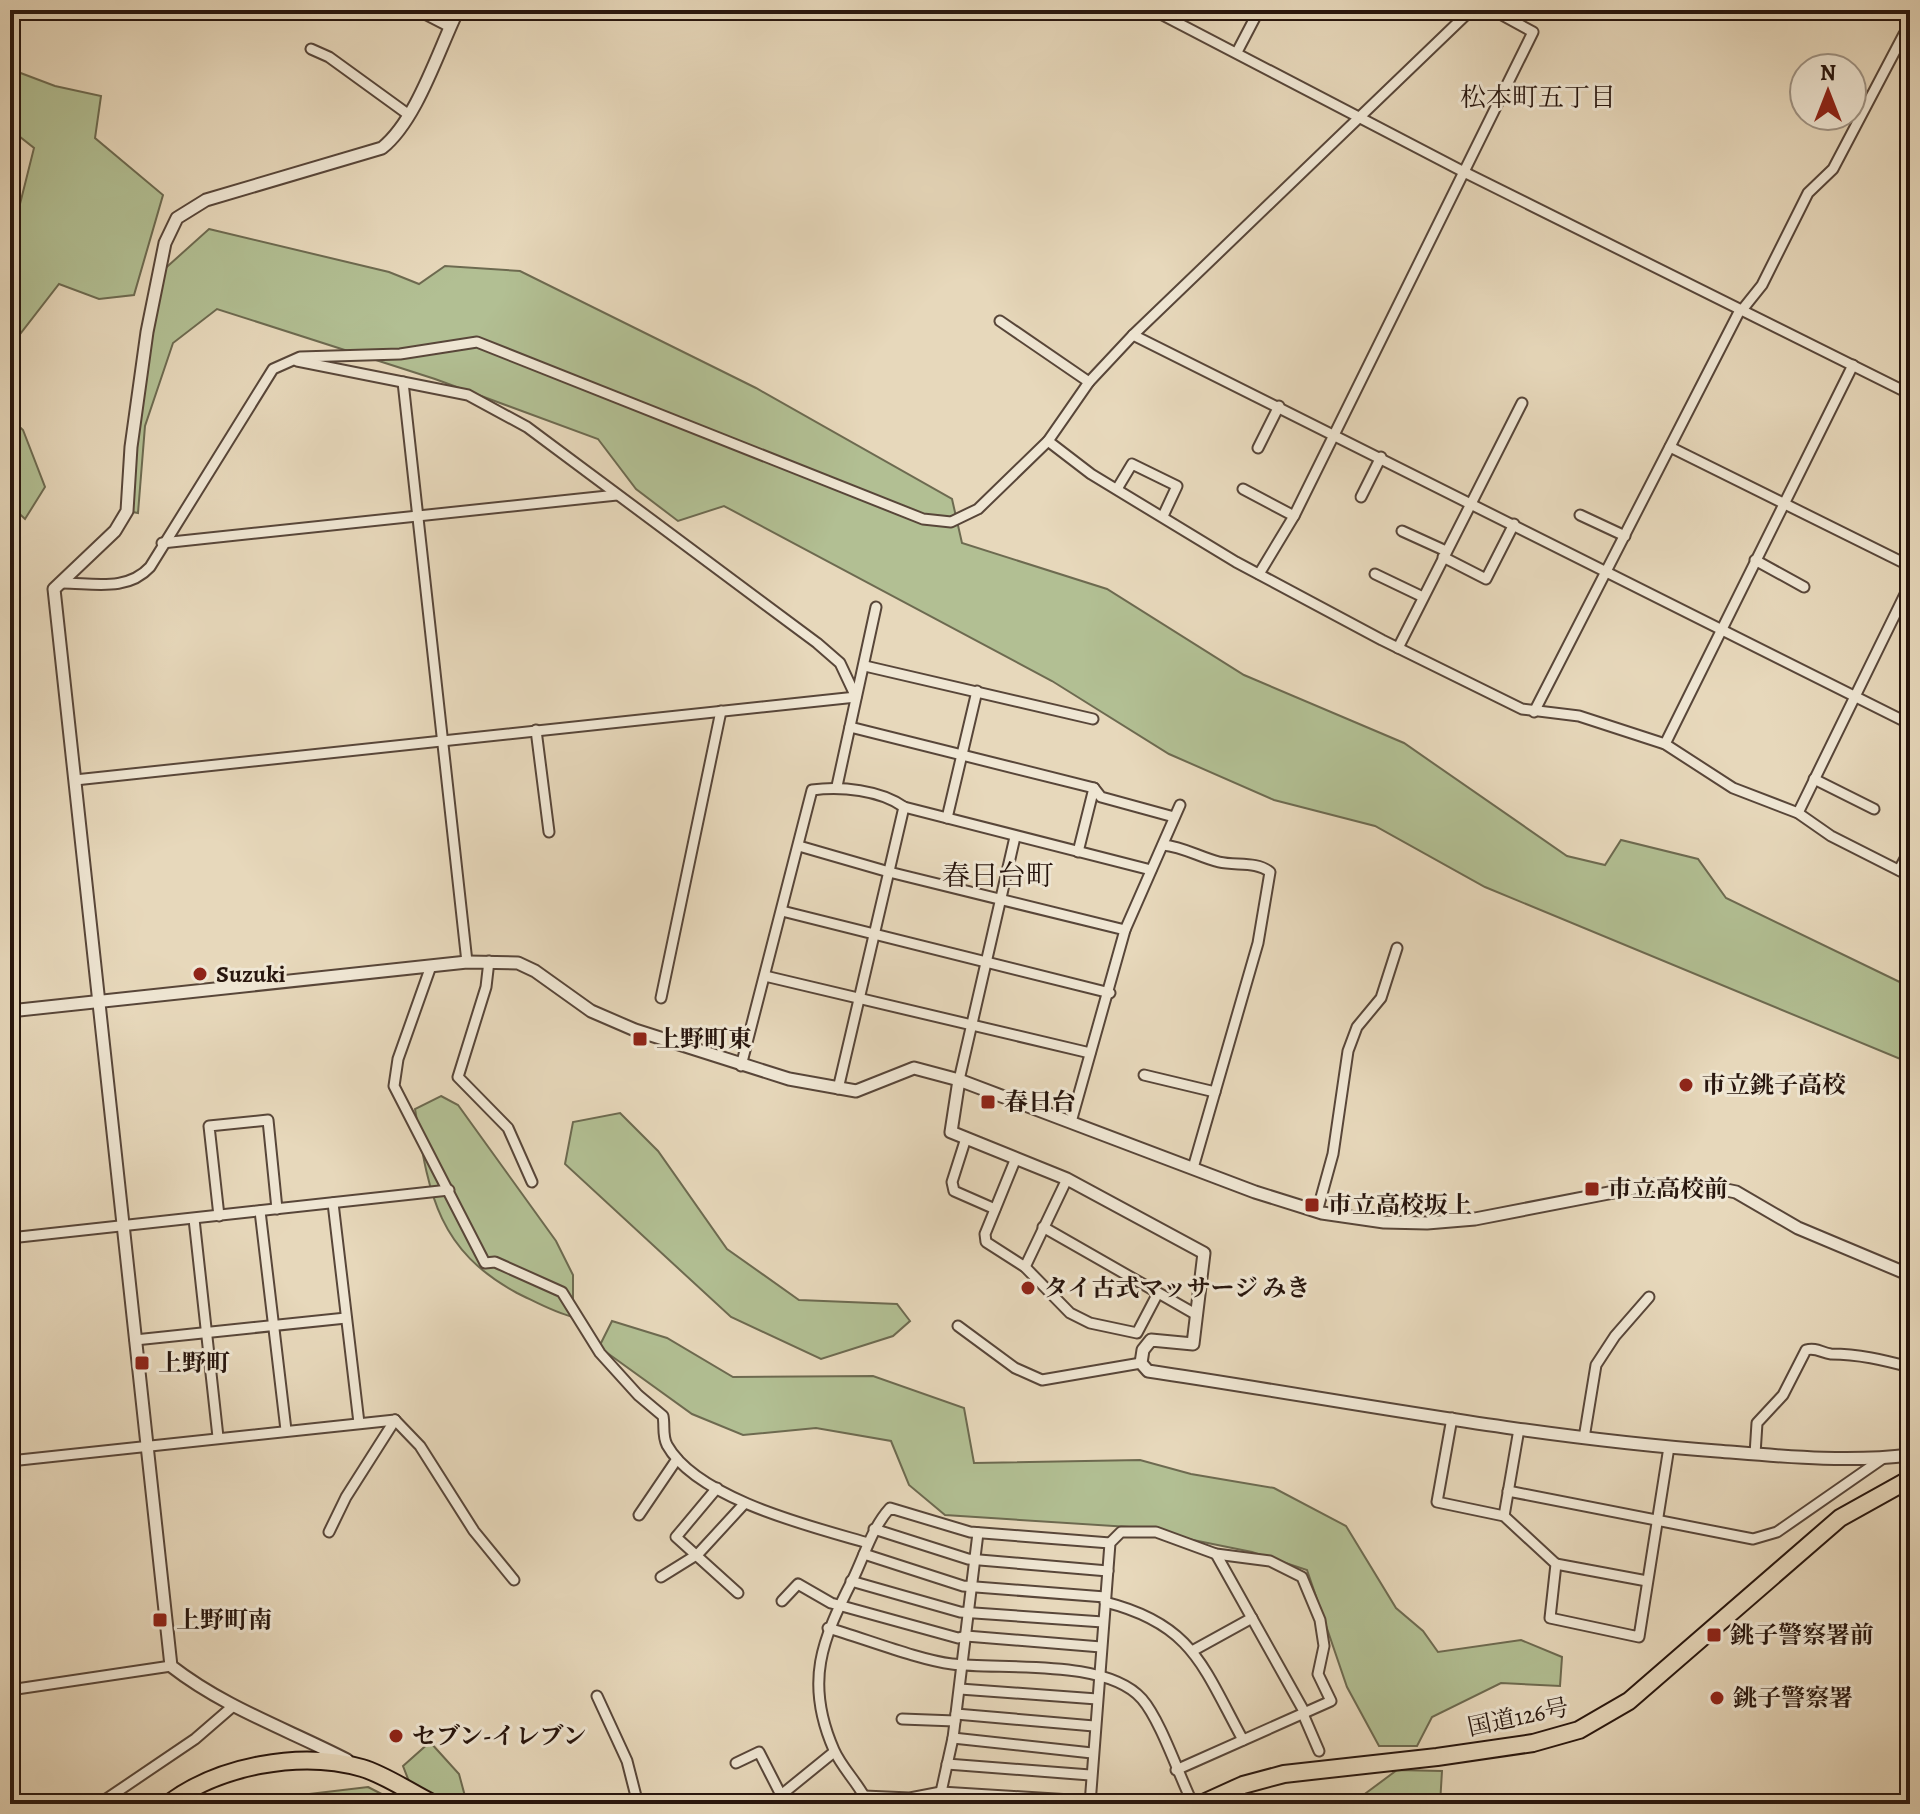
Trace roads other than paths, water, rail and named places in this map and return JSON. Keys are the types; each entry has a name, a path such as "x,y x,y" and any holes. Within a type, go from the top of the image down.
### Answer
{"highway":[{"name":"国道126号","path":"1201,1804 1243,1785 1284,1774 1533,1743 1579,1730 1629,1701 1840,1518 1910,1479"},
{"path":"168,1804 213,1776 265,1763 302,1761 362,1768 434,1804"}],"street":[{"path":"417,10 450,27"},
{"path":"171,1666 54,589 95,546 115,531 127,511 131,447 147,332 165,243 177,218 206,200 382,148 393,139 409,115 458,10"},
{"path":"1153,10 1464,172 1910,394"},
{"path":"1237,52 1259,10"},
{"path":"62,583 113,585 138,580 150,567 162,543 273,369 300,357 400,354 477,342 923,519 951,522 978,509 1048,441 1089,382 1133,335 1471,10"},
{"path":"1259,574 1294,516 1533,32 1493,10"},
{"path":"1534,712 1741,310 1762,285 1808,193 1833,169 1904,34"},
{"path":"311,49 329,57 409,115"},
{"path":"1000,321 1089,382"},
{"path":"1133,335 1910,724"},
{"path":"292,360 468,395 527,427 817,643 840,663 856,697"},
{"path":"1665,744 1853,365"},
{"path":"403,382 467,962"},
{"path":"1398,648 1522,403"},
{"path":"1258,448 1279,406"},
{"path":"1048,441 1117,489 1259,574 1398,648 1522,709 1579,716 1665,744 1733,788 1798,813 1831,836 1910,876"},
{"path":"1670,447 1910,566"},
{"path":"1361,497 1381,457"},
{"path":"1117,489 1132,464 1177,486 1163,516"},
{"path":"1243,489 1294,516"},
{"path":"162,543 617,495"},
{"path":"1580,515 1625,536"},
{"path":"1402,531 1486,579 1514,524"},
{"path":"1755,560 1804,587"},
{"path":"1375,574 1423,597"},
{"path":"1798,813 1910,584"},
{"path":"837,786 876,607"},
{"path":"865,666 1093,719"},
{"path":"947,818 977,691"},
{"path":"75,780 856,697"},
{"path":"661,998 721,711"},
{"path":"850,727 1094,788 1101,797 1174,817"},
{"path":"536,730 549,832"},
{"path":"1814,779 1874,809"},
{"path":"741,1066 812,790 837,786 1015,837 1151,870"},
{"path":"1078,852 1094,788"},
{"path":"1071,1122 1110,993 1125,930 1180,805"},
{"path":"838,1089 904,807"},
{"path":"1015,837 959,1080 951,1132 1067,1179 1204,1253 1193,1344 1151,1340 1143,1350 1141,1363 1148,1371 1584,1438 1755,1454 1882,1459 1910,1455"},
{"path":"1163,845 1183,847 1219,862 1263,866 1270,872 1258,943 1193,1168"},
{"path":"799,846 889,872 1125,930"},
{"path":"1899,870 1910,849"},
{"path":"782,911 1110,993"},
{"path":"1317,1212 1333,1154 1348,1051 1357,1027 1381,998 1397,948"},
{"path":"489,961 486,987 458,1077 462,1085 508,1128 532,1182"},
{"path":"10,1011 467,962 518,963 535,971 591,1011 741,1066 856,1091 914,1068 959,1080 1317,1212 1384,1222 1427,1223 1475,1219 1650,1185 1707,1186 1736,1192 1798,1228 1910,1275"},
{"path":"431,966 398,1059 394,1086 485,1263 495,1262 562,1292 600,1353 638,1395 663,1416 666,1444 677,1459 744,1504 868,1543"},
{"path":"765,976 1090,1053"},
{"path":"1144,1075 1215,1092"},
{"path":"219,1216 209,1126 268,1120 277,1209"},
{"path":"966,1138 952,1182 954,1191 995,1209"},
{"path":"1016,1158 985,1234 986,1242 1025,1267 1070,1313 1090,1323 1137,1333 1158,1293"},
{"path":"1025,1267 1067,1179"},
{"path":"10,1238 449,1190"},
{"path":"333,1203 359,1423"},
{"path":"260,1211 286,1430"},
{"path":"194,1219 218,1437"},
{"path":"1043,1227 1197,1315"},
{"path":"1584,1438 1596,1365 1615,1336 1649,1297"},
{"path":"135,1340 346,1318"},
{"path":"958,1326 1015,1368 1042,1380 1141,1363"},
{"path":"1755,1454 1757,1423 1783,1395 1806,1350 1849,1352 1910,1367"},
{"path":"1452,1418 1437,1502 1504,1516 1556,1564 1647,1581"},
{"path":"10,1461 395,1420"},
{"path":"329,1532 346,1497 395,1420"},
{"path":"395,1420 420,1446 474,1531 514,1580"},
{"path":"1504,1516 1519,1429"},
{"path":"1556,1564 1550,1618 1639,1637 1669,1447"},
{"path":"639,1515 677,1459"},
{"path":"1508,1491 1753,1539 1777,1532 1882,1459"},
{"path":"717,1488 676,1537 738,1593"},
{"path":"661,1577 698,1554 744,1504"},
{"path":"864,1796 834,1752 818,1700 819,1662 828,1628 839,1604 874,1529 890,1508 978,1533 1110,1543"},
{"path":"874,1529 975,1559 1108,1571"},
{"path":"843,1804 864,1796 910,1798 941,1792 1089,1802 1110,1543 1121,1532 1156,1532 1216,1554 1270,1561 1291,1569 1309,1587 1320,1620 1324,1646 1318,1674 1331,1701 1176,1770"},
{"path":"941,1792 960,1689 978,1533"},
{"path":"864,1554 963,1586 973,1584 1105,1600 1164,1625 1194,1650 1243,1740"},
{"path":"1216,1554 1304,1713 1319,1751"},
{"path":"851,1581 970,1612 1103,1622"},
{"path":"782,1601 798,1584 831,1603 958,1638 966,1636 1101,1647"},
{"path":"1194,1650 1252,1618"},
{"path":"828,1628 954,1665 963,1663 1099,1675 1141,1698 1193,1804"},
{"path":"10,1690 171,1666 232,1707 302,1736 362,1768"},
{"path":"960,1689 1097,1699"},
{"path":"597,1696 627,1761 638,1804"},
{"path":"99,1804 195,1739 232,1707"},
{"path":"902,1719 956,1717 1094,1726"},
{"path":"953,1738 1092,1753"},
{"path":"736,1763 759,1752 781,1795"},
{"path":"770,1804 834,1752"},
{"path":"947,1764 1090,1775"}],"place":[{"name":"Suzuki","path":"200,974"},
{"name":"上野町東","path":"640,1039"},
{"name":"市立銚子高校","path":"1686,1085"},
{"name":"春日台","path":"988,1102"},
{"name":"市立高校前","path":"1592,1189"},
{"name":"市立高校坂上","path":"1312,1205"},
{"name":"タイ古式マッサージ みき","path":"1028,1288"},
{"name":"上野町","path":"142,1363"},
{"name":"上野町南","path":"160,1620"},
{"name":"銚子警察署前","path":"1714,1635"},
{"name":"銚子警察署","path":"1717,1698"},
{"name":"セブン-イレブン","path":"396,1736"}],"district":[{"name":"松本町五丁目","path":"1538,97"},
{"name":"春日台町","path":"998,875"}]}
